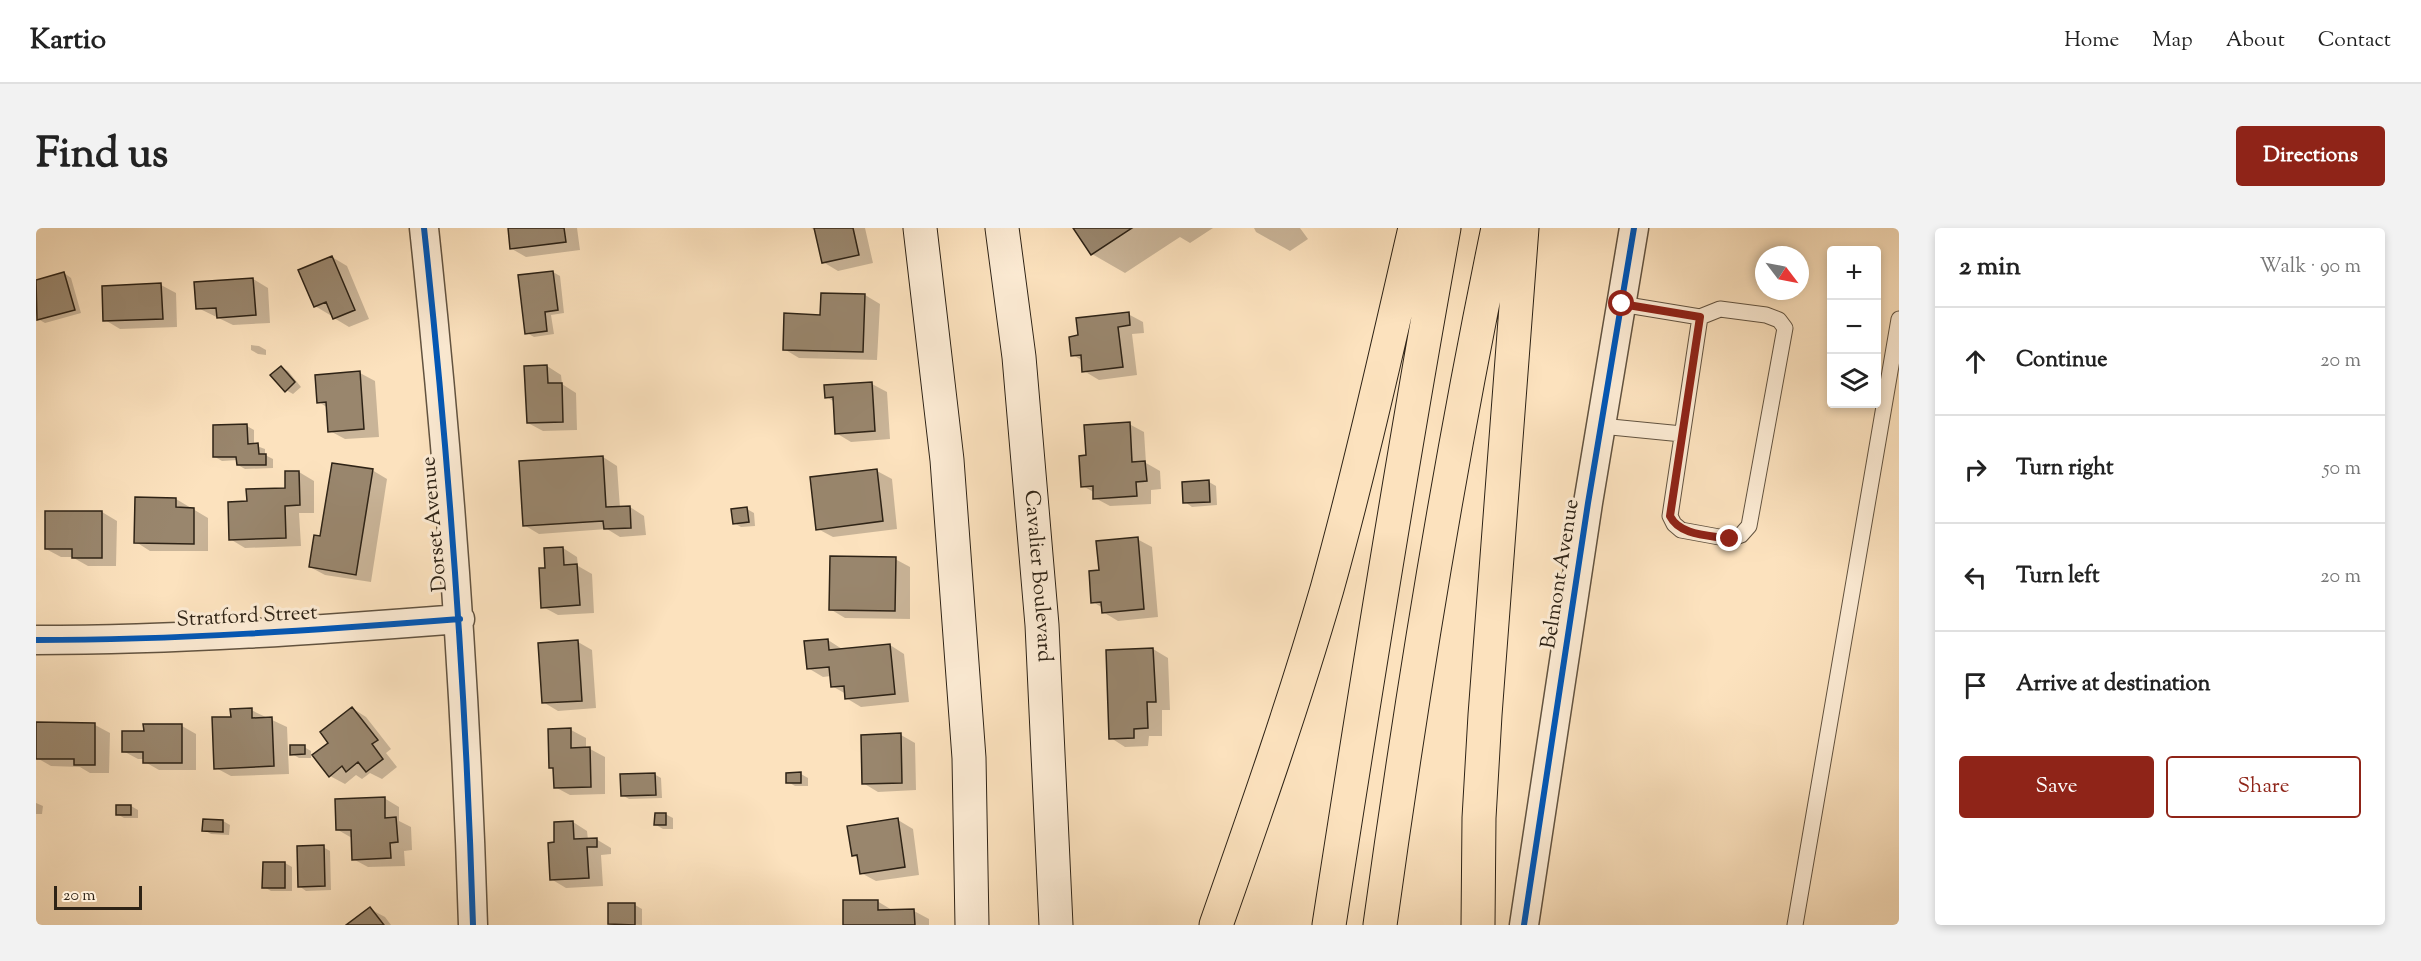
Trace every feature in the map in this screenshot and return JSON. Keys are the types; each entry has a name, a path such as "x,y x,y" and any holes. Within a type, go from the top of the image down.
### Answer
{"highway":[{"path":"1216,925 1276,755 1326,590 1362,456 1415,228"},
{"path":"1329,925 1366,680 1444,228"},
{"path":"1380,925 1399,789 1465,388 1498,228"},
{"path":"1478,925 1479,818 1485,716 1522,228"}],"main road":[{"path":"920,228 946,449 969,758 972,925"},
{"name":"Cavalier Boulevard","path":"1002,228 1018,357 1042,625 1056,925"}],"street":[{"name":"Dorset Avenue","path":"424,228 438,351 460,619 473,925"},
{"name":"Belmont Avenue","path":"1524,925 1601,426 1635,228"},
{"name":"Stratford Street","path":"36,640 112,640 259,634 460,619"}],"lane":[{"path":"1622,304 1700,317 1720,309 1766,315 1779,320 1785,328 1749,526 1741,535 1730,539 1681,530 1670,516 1700,317"},
{"path":"1795,925 1899,319"},
{"path":"1601,426 1682,434"}],"building":[{"path":"508,228 564,228 566,242 510,249"},
{"path":"814,228 853,228 859,255 822,263"},
{"path":"1073,228 1132,228 1091,255"},
{"path":"332,256 355,310 333,319 326,302 314,307 298,270"},
{"path":"553,271 558,310 545,312 547,331 525,334 518,275"},
{"path":"64,272 75,310 37,320 36,280"},
{"path":"253,278 256,315 217,318 216,308 196,309 194,282"},
{"path":"161,283 163,319 103,321 102,286"},
{"path":"821,293 865,294 863,352 783,350 784,313 820,315"},
{"path":"1129,312 1130,325 1118,327 1123,367 1082,372 1081,355 1071,356 1069,337 1078,335 1076,318"},
{"path":"547,365 548,383 562,383 563,422 527,423 524,366"},
{"path":"281,366 295,382 285,392 270,375"},
{"path":"360,371 364,429 328,432 326,402 317,403 315,375"},
{"path":"872,382 875,431 835,434 833,397 825,398 824,385"},
{"path":"1130,422 1132,462 1145,461 1147,481 1136,482 1137,496 1093,499 1093,486 1081,487 1079,456 1086,455 1084,425"},
{"path":"247,424 248,444 258,443 259,454 266,454 266,465 237,465 236,457 213,457 213,425"},
{"path":"603,456 606,507 630,506 631,528 604,529 603,521 523,526 519,461"},
{"path":"332,463 373,469 356,575 309,567 314,535 320,536"},
{"path":"877,469 883,521 816,530 810,477"},
{"path":"285,471 299,471 300,505 285,506 286,538 229,540 228,502 247,501 246,489 285,488"},
{"path":"1209,480 1210,502 1183,503 1182,482"},
{"path":"135,497 176,498 176,507 194,508 194,544 134,543"},
{"path":"747,507 749,522 733,524 731,509"},
{"path":"45,511 102,511 102,558 72,558 72,549 45,549"},
{"path":"1138,537 1144,609 1102,613 1101,602 1091,603 1089,571 1099,570 1096,541"},
{"path":"563,547 564,565 577,564 580,605 541,608 539,568 545,568 544,548"},
{"path":"830,556 896,557 895,611 829,610"},
{"path":"828,639 829,650 890,644 895,694 845,699 844,686 831,687 829,667 807,669 804,641"},
{"path":"578,640 582,701 542,703 538,643"},
{"path":"1153,648 1156,702 1147,702 1148,728 1134,729 1134,738 1109,739 1106,650"},
{"path":"352,707 378,740 372,744 383,759 366,772 358,762 346,772 342,766 329,777 312,755 328,743 320,732"},
{"path":"252,708 252,718 272,717 274,766 214,769 212,717 231,717 230,709"},
{"path":"36,722 95,723 95,765 74,765 74,759 36,759"},
{"path":"143,724 182,724 182,763 143,763 143,752 122,752 122,731 144,731"},
{"path":"571,728 571,748 590,747 591,787 554,788 553,768 549,768 548,729"},
{"path":"901,733 902,783 862,784 861,735"},
{"path":"290,745 305,745 305,754 290,755"},
{"path":"801,772 801,783 786,783 786,773"},
{"path":"655,773 656,795 621,796 620,774"},
{"path":"385,797 385,818 396,817 398,842 390,843 391,858 352,860 351,830 336,830 335,799"},
{"path":"116,805 131,805 131,815 116,815"},
{"path":"655,813 666,813 666,825 654,825"},
{"path":"898,818 905,867 860,874 857,855 852,856 847,826"},
{"path":"203,819 223,820 223,832 202,831"},
{"path":"573,821 574,839 597,838 597,847 587,847 589,878 550,880 548,843 554,842 554,822"},
{"path":"324,845 325,886 298,887 297,846"},
{"path":"263,862 285,862 285,888 262,888"},
{"path":"843,900 878,900 878,910 914,909 915,925 843,925"},
{"path":"608,903 635,903 635,925 608,924"},
{"path":"370,907 384,925 346,925"}],"cycle path":[{"path":"424,228 455,576 466,750 473,925"},
{"path":"1524,925 1588,503 1634,228"},
{"path":"36,640 195,636 460,619"}],"route":[{"path":"1622,304 1700,317 1670,516 1681,530 1730,539"}]}
